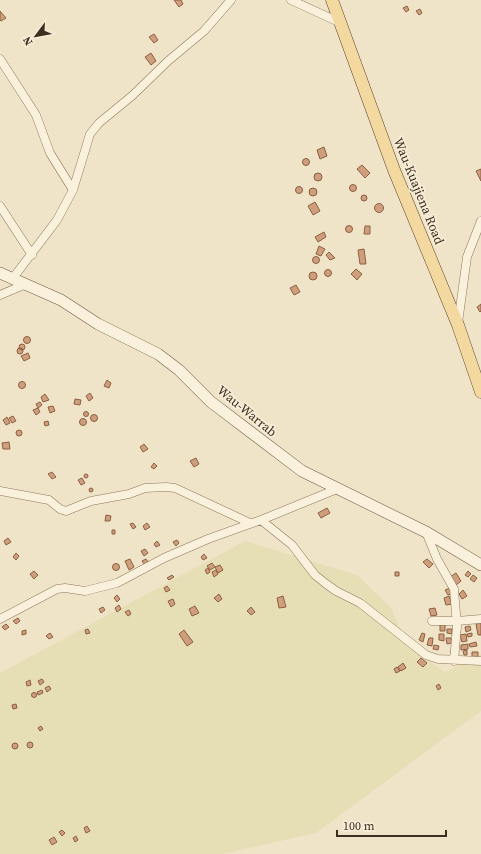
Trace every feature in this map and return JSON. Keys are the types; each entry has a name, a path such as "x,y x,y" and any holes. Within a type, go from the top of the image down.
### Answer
{"main road":[{"name":"Wau-Kuajiena Road","path":"332,0 394,170 458,326 481,392"},
{"name":"Wau-Warrab","path":"0,273 61,300 98,324 158,354 184,374 211,402 306,473 426,532 481,565"}],"street":[{"path":"13,278 32,255 57,220 73,190 90,134 99,123 133,95 168,61 204,31 231,0"},
{"path":"291,0 341,22"},
{"path":"0,59 36,115 50,153 73,190"},
{"path":"0,206 32,255"},
{"path":"458,326 467,257 481,222"},
{"path":"0,295 26,284"},
{"path":"0,491 48,500 60,509 66,511 91,501 129,494 145,488 175,488 250,523"},
{"path":"0,619 57,588 85,591 117,583 164,558 337,489"},
{"path":"261,520 292,545 315,575 336,591 360,603 426,655 438,659 481,662"},
{"path":"426,532 437,559 454,589 457,621 454,661"},
{"path":"432,621 481,619"}],"shaded area":[{"path":"245,541 357,575 391,608 408,647 445,672 481,654 481,711 316,833 223,854 0,854 0,673"}],"building":[{"path":"174,0 181,0 183,4 179,7"},
{"path":"407,6 409,10 406,12 403,8"},
{"path":"420,9 422,13 419,15 416,11"},
{"path":"0,11 6,18 1,21 0,20"},
{"path":"154,34 158,40 154,43 149,37"},
{"path":"151,53 156,61 151,65 145,57"},
{"path":"324,147 327,156 320,159 317,150"},
{"path":"306,159 309,162 306,165 303,162"},
{"path":"362,165 370,173 365,178 357,169"},
{"path":"481,169 481,181 476,171"},
{"path":"316,173 320,173 322,177 320,181 316,181 314,179 314,175"},
{"path":"353,185 356,188 353,191 350,188"},
{"path":"299,186 303,190 299,194 295,190"},
{"path":"311,188 315,188 317,192 315,196 311,196 309,194 309,190"},
{"path":"364,195 367,198 364,201 361,198"},
{"path":"315,202 320,211 313,215 308,206"},
{"path":"379,203 384,208 379,213 374,208"},
{"path":"349,225 352,226 352,232 349,233 346,232 345,229 346,226"},
{"path":"365,226 370,226 370,234 364,234"},
{"path":"324,232 326,237 318,242 315,237"},
{"path":"319,246 325,249 321,256 316,254"},
{"path":"364,249 366,264 360,264 358,250"},
{"path":"329,252 335,258 330,260 326,255"},
{"path":"316,256 319,257 319,263 316,264 313,263 312,260 313,257"},
{"path":"328,269 331,270 331,276 328,277 325,276 324,273 325,270"},
{"path":"356,269 362,274 357,280 351,274"},
{"path":"311,272 315,272 317,276 315,280 311,280 309,278 309,274"},
{"path":"296,285 300,292 294,295 290,288"},
{"path":"481,304 481,311 480,312 477,307"},
{"path":"27,337 30,340 27,343 24,340"},
{"path":"22,344 25,347 22,350 19,347"},
{"path":"20,348 23,351 20,354 17,351"},
{"path":"28,353 30,358 24,361 21,356"},
{"path":"107,380 111,383 109,388 104,386"},
{"path":"22,382 25,385 22,388 19,385"},
{"path":"90,393 93,398 89,401 86,396"},
{"path":"45,394 49,400 43,402 41,397"},
{"path":"75,399 81,400 80,405 74,404"},
{"path":"40,402 42,405 38,408 36,404"},
{"path":"53,406 55,411 50,413 48,407"},
{"path":"38,408 40,412 36,415 33,410"},
{"path":"84,412 88,412 88,416 84,416"},
{"path":"94,415 97,418 94,421 91,418"},
{"path":"13,416 16,421 12,423 9,418"},
{"path":"7,417 10,423 6,425 3,420"},
{"path":"83,418 86,419 86,425 83,426 80,425 79,422 80,419"},
{"path":"48,421 49,425 45,426 44,422"},
{"path":"19,430 22,433 19,436 16,433"},
{"path":"9,442 10,449 3,449 2,443"},
{"path":"144,444 148,449 143,452 140,447"},
{"path":"196,458 199,464 194,467 190,461"},
{"path":"154,463 157,466 154,469 151,467"},
{"path":"52,472 56,477 52,479 48,474"},
{"path":"84,474 88,474 88,478 84,478"},
{"path":"82,478 85,483 81,485 78,480"},
{"path":"89,488 93,488 93,492 89,492"},
{"path":"327,508 330,513 321,518 318,513"},
{"path":"106,515 111,516 110,521 105,521"},
{"path":"133,523 136,527 133,529 130,524"},
{"path":"147,523 150,527 145,530 143,526"},
{"path":"112,530 115,530 115,534 112,534"},
{"path":"8,538 11,542 6,545 4,541"},
{"path":"177,540 179,543 176,546 173,542"},
{"path":"157,541 160,545 156,547 154,544"},
{"path":"145,549 148,553 144,556 141,551"},
{"path":"16,553 19,556 16,560 13,557"},
{"path":"204,554 207,558 203,560 201,557"},
{"path":"130,559 134,567 129,570 125,561"},
{"path":"146,559 149,563 145,565 142,561"},
{"path":"427,559 433,564 429,568 423,562"},
{"path":"212,563 215,567 210,570 207,566"},
{"path":"116,564 119,567 116,570 113,567"},
{"path":"220,565 223,570 218,573 215,567"},
{"path":"208,568 210,572 207,574 205,570"},
{"path":"216,570 218,574 214,577 212,572"},
{"path":"34,571 38,575 34,579 30,574"},
{"path":"468,571 471,574 468,577 465,575"},
{"path":"395,572 399,572 399,576 395,576"},
{"path":"456,573 461,581 456,585 450,577"},
{"path":"172,575 174,577 169,580 167,578"},
{"path":"473,575 477,578 474,582 470,579"},
{"path":"167,586 170,590 166,592 164,588"},
{"path":"450,588 453,593 448,595 445,590"},
{"path":"463,590 467,596 462,599 459,594"},
{"path":"219,594 222,599 218,602 214,598"},
{"path":"117,595 120,599 117,602 114,598"},
{"path":"283,596 286,607 279,608 277,598"},
{"path":"449,596 452,604 446,605 444,598"},
{"path":"173,599 175,604 171,607 168,601"},
{"path":"119,605 121,609 117,612 115,608"},
{"path":"195,606 199,613 192,616 189,609"},
{"path":"103,607 105,610 101,613 99,609"},
{"path":"251,607 255,612 251,615 247,611"},
{"path":"435,608 437,615 431,616 429,609"},
{"path":"129,610 131,614 128,616 125,612"},
{"path":"18,618 20,621 16,624 13,621"},
{"path":"440,623 445,623 445,631 440,631"},
{"path":"481,623 481,635 478,635 476,624"},
{"path":"6,624 9,627 5,630 2,627"},
{"path":"470,626 471,630 466,632 465,627"},
{"path":"88,629 90,633 86,634 85,630"},
{"path":"447,629 452,629 452,634 447,633"},
{"path":"26,630 26,634 22,635 22,631"},
{"path":"184,630 193,642 187,646 179,634"},
{"path":"50,633 53,637 49,639 46,636"},
{"path":"422,633 425,634 423,642 419,640"},
{"path":"472,633 472,636 468,637 467,634"},
{"path":"439,634 444,634 444,641 439,640"},
{"path":"466,634 467,641 462,642 460,635"},
{"path":"429,638 433,638 432,646 427,645"},
{"path":"446,638 451,638 452,643 447,644"},
{"path":"476,642 477,646 470,647 469,644"},
{"path":"468,644 468,649 461,650 461,645"},
{"path":"434,645 439,646 438,650 433,649"},
{"path":"467,650 467,655 464,655 463,651"},
{"path":"472,652 478,652 478,657 472,657"},
{"path":"421,658 427,663 423,667 417,662"},
{"path":"403,663 406,668 401,671 398,667"},
{"path":"397,667 400,671 396,673 394,669"},
{"path":"42,679 44,682 40,685 38,681"},
{"path":"30,680 31,685 27,686 26,682"},
{"path":"439,684 441,688 438,690 436,686"},
{"path":"49,686 51,689 47,692 45,688"},
{"path":"42,690 43,693 38,695 37,692"},
{"path":"34,692 37,695 34,698 31,695"},
{"path":"16,704 17,708 13,709 12,705"},
{"path":"41,726 43,729 40,731 38,728"},
{"path":"30,742 33,745 30,748 27,745"},
{"path":"15,743 18,746 15,749 12,746"},
{"path":"87,826 90,831 86,833 84,828"},
{"path":"62,830 65,833 62,836 59,832"},
{"path":"76,836 78,840 75,842 73,838"},
{"path":"54,837 57,842 52,845 49,840"}]}
